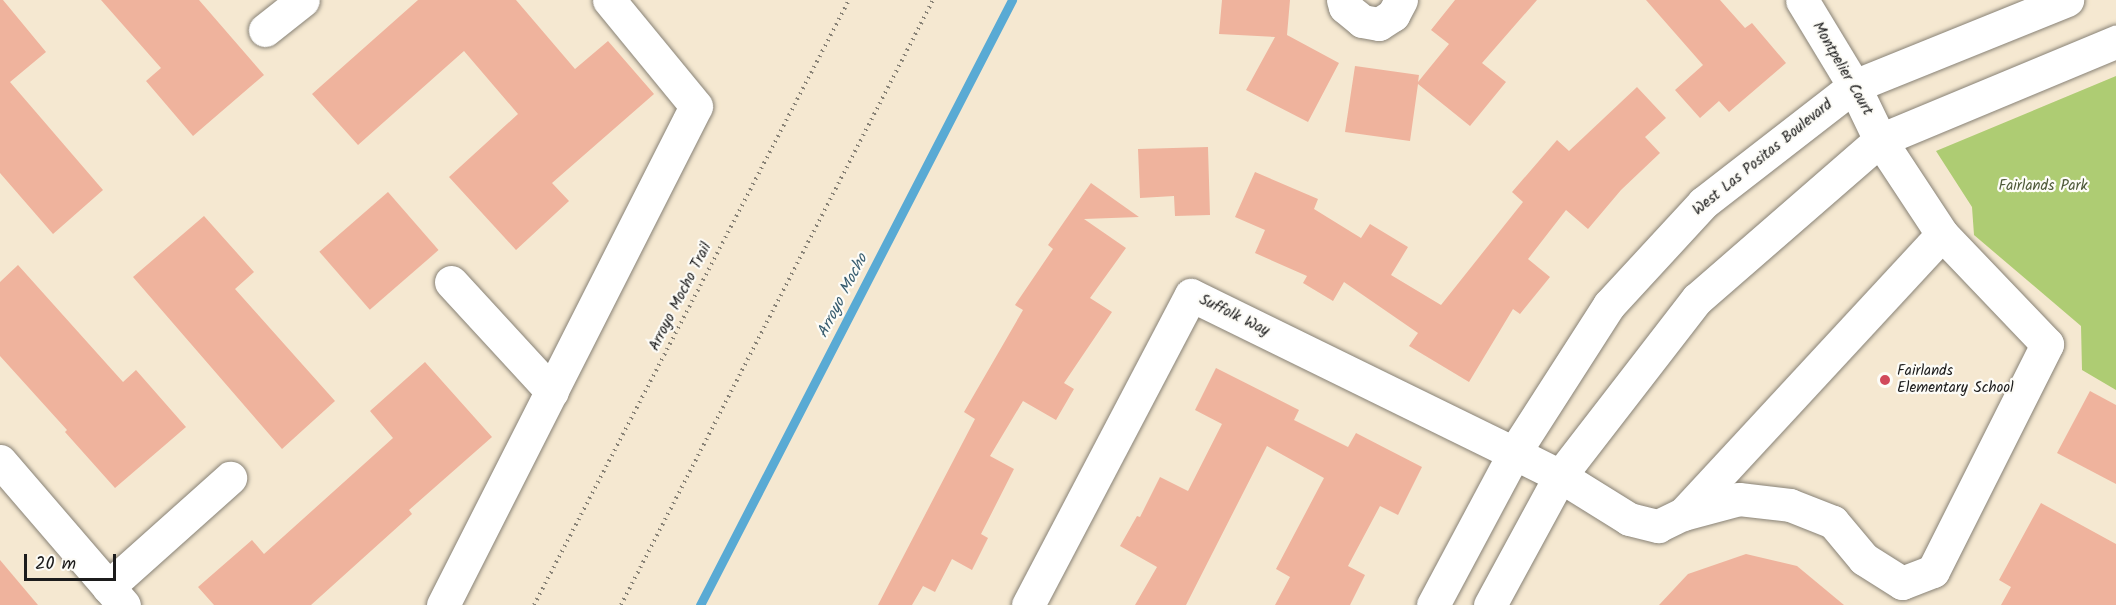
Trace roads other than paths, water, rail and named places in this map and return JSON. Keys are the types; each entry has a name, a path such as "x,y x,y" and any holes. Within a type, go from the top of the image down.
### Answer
{"street":[{"path":"265,30 303,0"},
{"path":"443,605 696,106 609,0"},
{"path":"1343,0 1345,7 1362,21 1379,24 1393,15 1401,0"},
{"name":"Montpelier Court","path":"1683,514 1739,499 1790,505 1833,522 1864,559 1902,583 1932,571 2047,344 1942,234 1880,140 1854,86 1802,0"},
{"name":"West Las Positas Boulevard","path":"1433,605 1515,453 1609,305 1695,211 1854,86 2067,0"},
{"path":"1490,605 1560,476 1696,299 1880,140 2116,42"},
{"path":"1683,514 1942,234"},
{"path":"451,282 552,393"},
{"name":"Suffolk Way","path":"1028,605 1191,295 1560,476 1629,519 1658,526 1683,514"},
{"path":"0,461 116,596 230,478"}],"waterway":[{"name":"Arroyo Mocho","path":"700,605 1012,0"}],"place":[{"name":"Fairlands Elementary School","path":"1885,380"}],"park label":[{"name":"Fairlands Park","path":"2043,187"}]}
